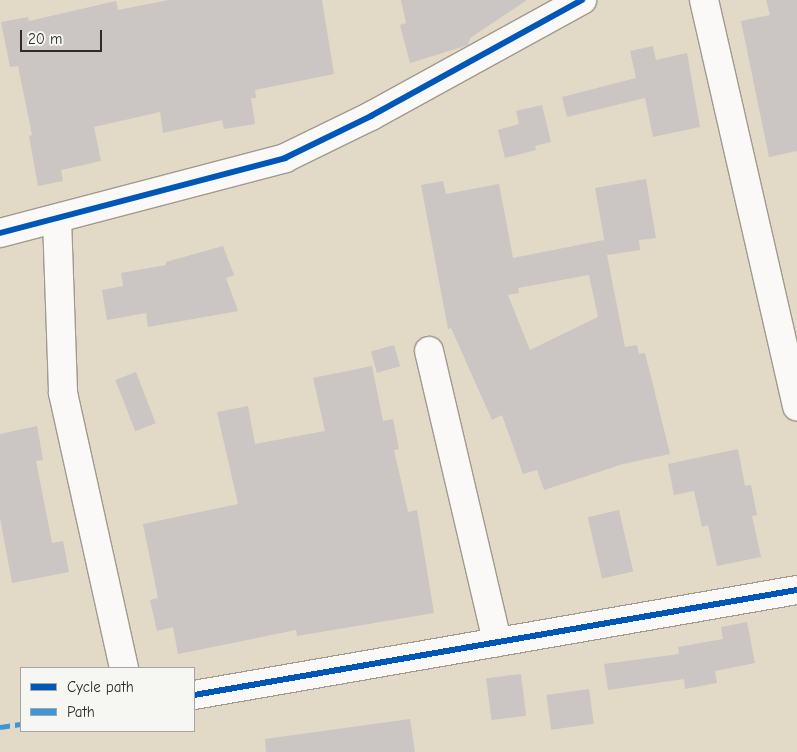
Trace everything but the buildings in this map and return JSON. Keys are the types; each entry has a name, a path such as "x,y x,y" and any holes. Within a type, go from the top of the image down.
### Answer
{"street":[{"path":"0,233 285,158 371,116 582,0"},
{"path":"704,0 797,406"},
{"path":"57,219 63,394 124,667"},
{"path":"429,351 497,642"},
{"path":"195,695 797,590"}],"marked path":[{"path":"0,727 20,724"}],"cycle path":[{"path":"0,233 285,158 371,116 582,0"},
{"path":"195,695 797,590"}]}
